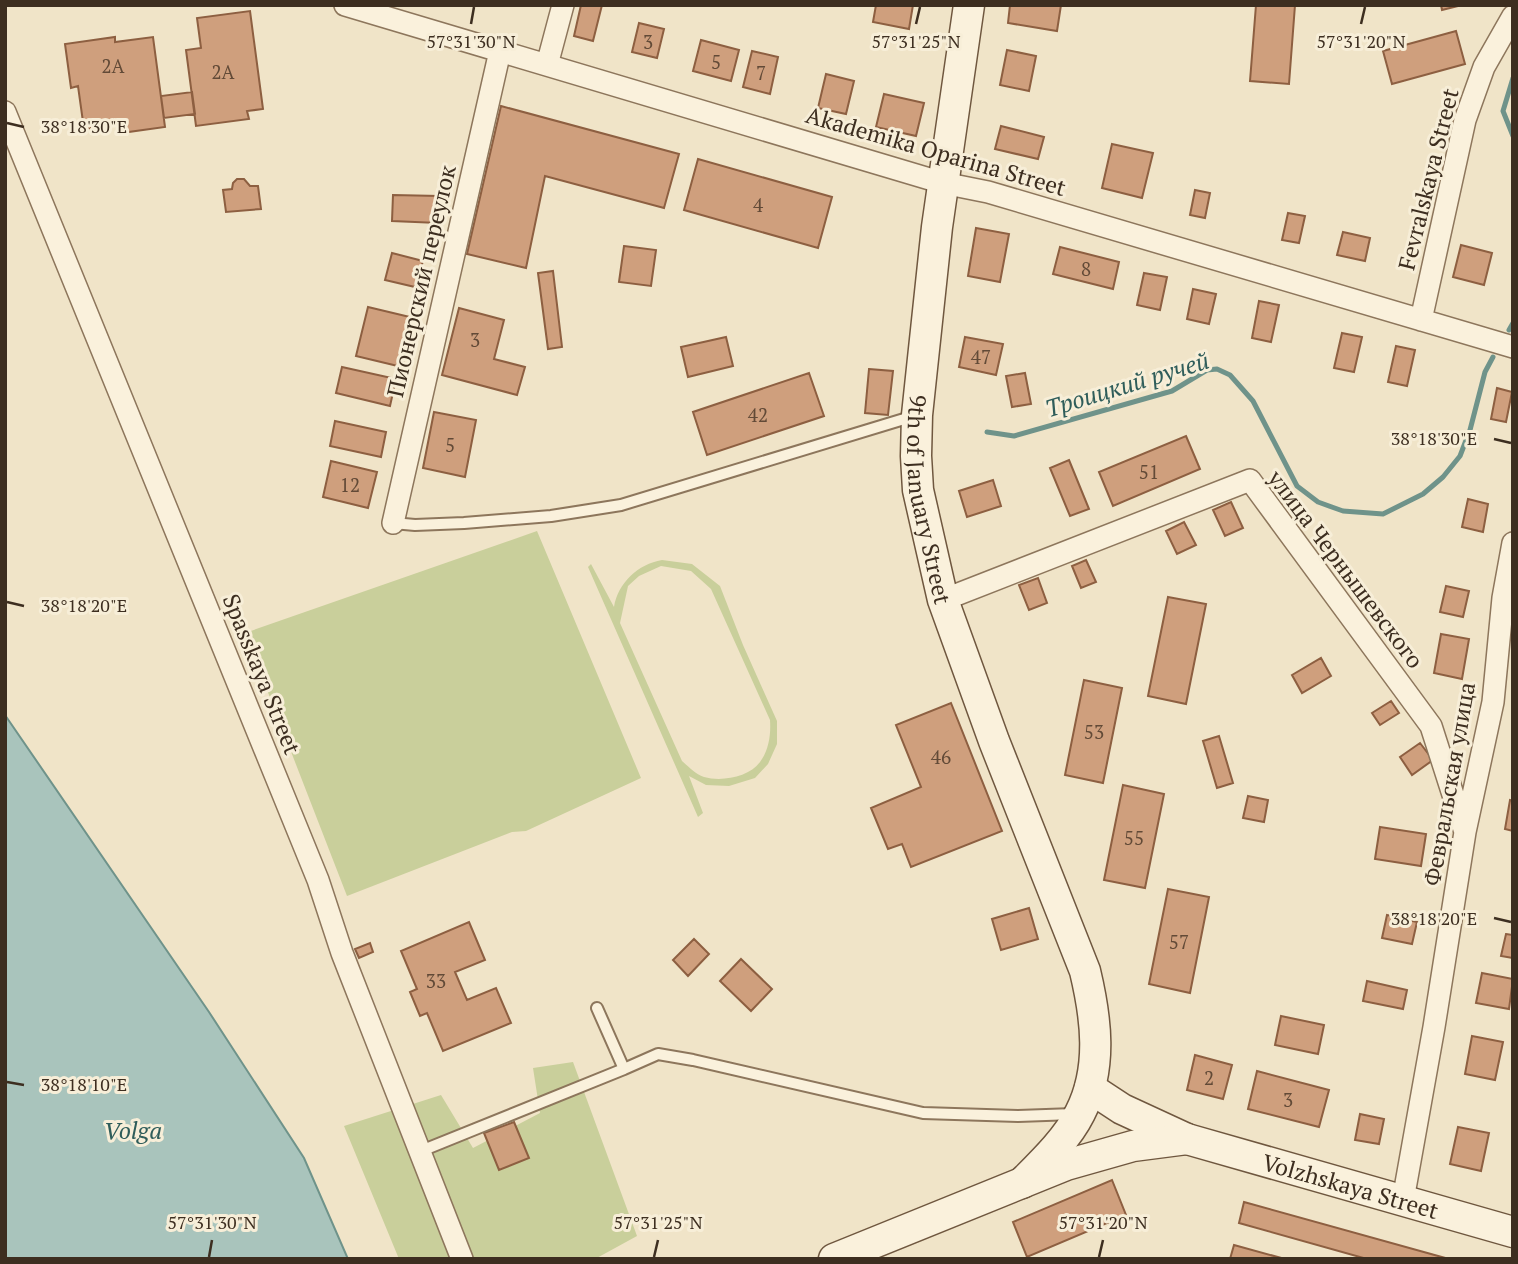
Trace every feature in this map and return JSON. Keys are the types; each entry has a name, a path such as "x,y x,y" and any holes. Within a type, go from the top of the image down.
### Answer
{"main road":[{"name":"9th of January Street","path":"969,5 943,183 917,415 918,490 943,600 994,741 1085,971 1094,1009 1095,1053 1085,1101"},
{"name":"Volzhskaya Street","path":"1085,1101 1122,1109 1187,1139 1513,1232"},
{"path":"1022,1183 1045,1160 1085,1101"},
{"path":"834,1259 1022,1183 1106,1153 1187,1139"}],"street":[{"name":"Akademika Oparina Street","path":"345,5 943,183 988,192 1513,347"},
{"path":"547,65 563,5"},
{"name":"Fevralskaya Street","path":"1421,320 1465,120 1484,67 1513,16"},
{"name":"Пионерский переулок","path":"393,523 500,51"},
{"name":"Spasskaya Street","path":"5,112 318,880 342,953 462,1259"},
{"name":"улица Чернышевского","path":"943,600 1250,480 1431,726 1465,832"},
{"name":"Февральская улица","path":"1403,1200 1465,832 1493,702 1503,598 1513,543"}],"lane":[{"path":"393,523 464,523 551,516 621,505 917,415"},
{"path":"597,1008 624,1069"},
{"path":"421,1151 658,1054 923,1113 1018,1116 1085,1101"}],"green space":[{"path":"537,531 641,778 526,831 512,832 347,896 245,633"},
{"path":"662,560 692,564 720,586 777,721 777,744 768,764 755,778 729,786 706,785 689,776 703,813 698,817 588,567 591,564 614,607 620,590 630,576 653,562","holes":["661,566 691,571 711,589 770,720 769,742 760,762 735,777 704,777 682,761 620,623 628,586 639,576"]},
{"path":"573,1062 637,1236 595,1259 399,1259 344,1126 441,1095 473,1148 540,1113 533,1068"}],"water":[{"name":"Volga","path":"5,715 209,1012 304,1158 348,1259 5,1259"}],"building":[{"path":"581,5 602,5 593,41 574,36"},
{"path":"876,5 913,5 909,29 873,22"},
{"path":"1010,5 1061,5 1057,31 1008,23"},
{"path":"1256,5 1295,5 1289,84 1250,81"},
{"path":"1441,5 1462,5 1442,10"},
{"path":"250,11 263,109 247,111 249,119 196,126 186,50 201,48 197,18"},
{"path":"639,23 664,29 657,58 632,52"},
{"path":"1456,31 1465,64 1392,84 1383,51"},
{"path":"115,37 115,42 153,37 165,127 121,133 120,124 84,129 78,86 71,88 65,44"},
{"path":"701,40 739,50 731,81 693,71"},
{"path":"1007,50 1036,56 1029,91 1000,85"},
{"path":"752,51 778,57 770,94 743,87"},
{"path":"826,74 854,81 846,114 818,108"},
{"path":"192,92 195,114 164,118 161,96"},
{"path":"884,94 924,103 916,136 876,127"},
{"path":"501,106 679,154 664,208 545,176 526,268 467,254"},
{"path":"1001,126 1044,137 1038,159 995,149"},
{"path":"1112,144 1153,153 1142,198 1102,188"},
{"path":"698,159 832,197 818,248 684,210"},
{"path":"237,179 244,179 250,186 258,186 261,209 226,212 223,190 232,189"},
{"path":"1195,190 1210,193 1205,218 1190,215"},
{"path":"393,195 439,196 438,223 392,221"},
{"path":"1288,213 1305,216 1299,243 1282,240"},
{"path":"976,228 1009,234 1000,282 968,276"},
{"path":"1343,232 1370,238 1365,261 1337,255"},
{"path":"1461,245 1492,253 1484,285 1453,277"},
{"path":"624,246 656,250 651,286 619,282"},
{"path":"1060,247 1119,262 1113,289 1053,274"},
{"path":"392,253 423,261 415,287 385,280"},
{"path":"553,271 562,347 548,349 538,273"},
{"path":"1144,273 1167,277 1160,310 1137,305"},
{"path":"1193,289 1216,294 1209,324 1187,319"},
{"path":"1259,301 1279,305 1271,342 1252,338"},
{"path":"368,307 414,318 402,367 356,356"},
{"path":"459,308 504,320 494,359 525,367 517,395 442,375"},
{"path":"1342,333 1362,337 1354,372 1334,368"},
{"path":"726,337 733,366 688,377 681,347"},
{"path":"965,337 1003,344 996,375 959,367"},
{"path":"1396,346 1415,350 1407,386 1388,382"},
{"path":"342,367 396,379 390,406 336,393"},
{"path":"869,369 893,371 888,415 865,413"},
{"path":"809,373 824,416 707,455 693,412"},
{"path":"1025,373 1031,404 1012,407 1006,376"},
{"path":"1497,388 1512,392 1506,422 1491,419"},
{"path":"434,412 476,420 465,477 423,468"},
{"path":"335,421 386,432 381,457 330,446"},
{"path":"1186,436 1200,469 1113,506 1099,472"},
{"path":"1069,460 1089,509 1070,516 1050,468"},
{"path":"331,461 377,472 368,508 323,497"},
{"path":"993,480 1001,506 967,517 959,491"},
{"path":"1468,499 1488,504 1483,532 1462,527"},
{"path":"1231,502 1243,528 1225,536 1213,510"},
{"path":"1184,522 1196,545 1177,554 1166,531"},
{"path":"1086,560 1096,582 1081,588 1072,566"},
{"path":"1038,578 1047,603 1029,610 1019,585"},
{"path":"1446,586 1469,591 1463,617 1440,612"},
{"path":"1168,597 1206,604 1186,704 1148,696"},
{"path":"1441,634 1469,639 1462,679 1434,673"},
{"path":"1321,658 1331,676 1302,693 1292,675"},
{"path":"1084,680 1122,688 1103,783 1065,775"},
{"path":"1391,701 1399,713 1380,725 1372,713"},
{"path":"951,703 1002,831 911,867 902,844 888,849 871,808 921,787 896,725"},
{"path":"1219,736 1233,783 1217,788 1203,741"},
{"path":"1420,743 1433,760 1412,775 1400,757"},
{"path":"1123,785 1164,794 1145,888 1104,880"},
{"path":"1248,796 1268,800 1264,822 1243,818"},
{"path":"1510,800 1513,801 1513,831 1505,829"},
{"path":"1380,827 1426,834 1421,866 1375,859"},
{"path":"1168,889 1209,897 1190,993 1149,984"},
{"path":"1029,908 1038,939 1001,950 992,919"},
{"path":"1387,915 1417,922 1412,944 1382,938"},
{"path":"469,922 485,960 455,972 467,1000 496,988 511,1023 443,1051 427,1013 420,1016 410,992 417,989 401,951"},
{"path":"1506,934 1513,935 1513,958 1501,956"},
{"path":"694,939 709,954 688,976 673,960"},
{"path":"370,943 373,952 359,958 355,949"},
{"path":"741,959 772,989 751,1011 720,981"},
{"path":"1482,973 1513,979 1509,1009 1476,1003"},
{"path":"1367,981 1407,990 1403,1009 1363,1001"},
{"path":"1281,1016 1324,1025 1318,1054 1275,1045"},
{"path":"1472,1036 1503,1042 1495,1080 1465,1074"},
{"path":"1195,1055 1232,1065 1223,1099 1187,1090"},
{"path":"1257,1071 1329,1090 1319,1127 1248,1109"},
{"path":"1360,1114 1384,1119 1379,1144 1355,1140"},
{"path":"514,1122 529,1158 499,1170 484,1133"},
{"path":"1458,1127 1489,1133 1481,1171 1450,1164"},
{"path":"1112,1180 1126,1215 1027,1257 1013,1222"},
{"path":"1244,1202 1449,1259 1367,1259 1239,1223"},
{"path":"1234,1245 1285,1259 1230,1259"}],"waterway":[{"name":"Троицкий ручей","path":"1513,78 1503,111 1513,136"},
{"name":"Троицкий ручей","path":"1509,330 1513,323"},
{"name":"Троицкий ручей","path":"987,432 1014,436 1172,391 1207,370 1217,369 1230,375 1253,401 1297,486 1318,502 1343,511 1383,514 1423,494 1443,477 1460,456 1470,430 1485,372 1493,357"}]}
